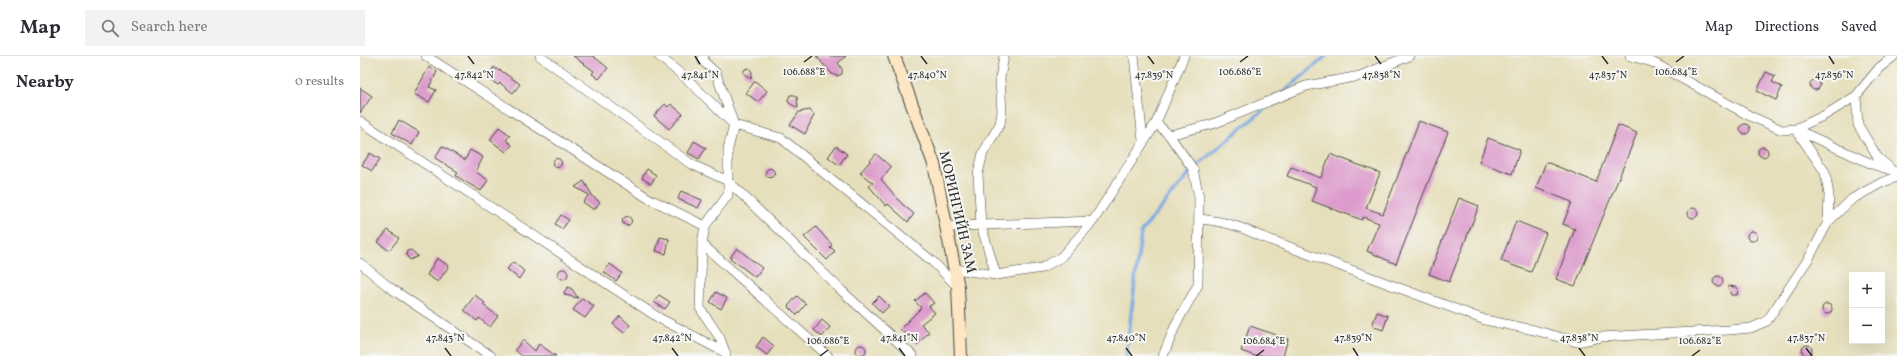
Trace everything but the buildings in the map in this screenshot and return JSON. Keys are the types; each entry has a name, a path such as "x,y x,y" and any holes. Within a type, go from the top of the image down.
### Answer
{"main road":[{"name":"МОРИНГИЙН ЗАМ","path":"894,56 934,164 958,287 960,356"}],"street":[{"path":"426,56 648,198 705,226"},
{"path":"540,56 692,164 728,181 842,291 913,356"},
{"path":"658,56 688,80 734,125 781,138 932,261 958,287"},
{"path":"704,56 702,60 716,73 734,125 728,149 728,195 705,226 702,244 700,308 720,338 726,354"},
{"path":"996,275 981,225 978,174 983,153 1000,124 1002,112 1000,78 1004,56"},
{"path":"1134,56 1143,141"},
{"path":"955,269 996,275 1042,268 1061,257 1093,221 1143,141 1156,123 1184,56"},
{"path":"1169,135 1213,124 1306,86 1360,76 1408,56"},
{"path":"1630,56 1652,62 1750,116 1782,130 1795,129 1824,115 1856,96 1879,68 1894,56"},
{"path":"1856,96 1858,125 1878,158 1895,173"},
{"path":"360,121 659,318 726,354"},
{"path":"1156,123 1169,135 1193,169 1199,197 1198,285 1176,324 1163,356"},
{"path":"1795,129 1895,173"},
{"path":"1795,129 1825,172 1829,195 1828,222"},
{"path":"1199,219 1224,221 1268,239 1485,320 1534,330 1577,342 1601,337 1751,328 1767,321 1809,258 1828,222 1852,199 1895,173"},
{"path":"947,227 1093,221"},
{"path":"702,244 828,356"},
{"path":"360,263 389,287 491,356"}],"waterway":[{"path":"1284,92 1326,56"},
{"path":"1126,356 1141,232 1193,169 1269,105"}]}
